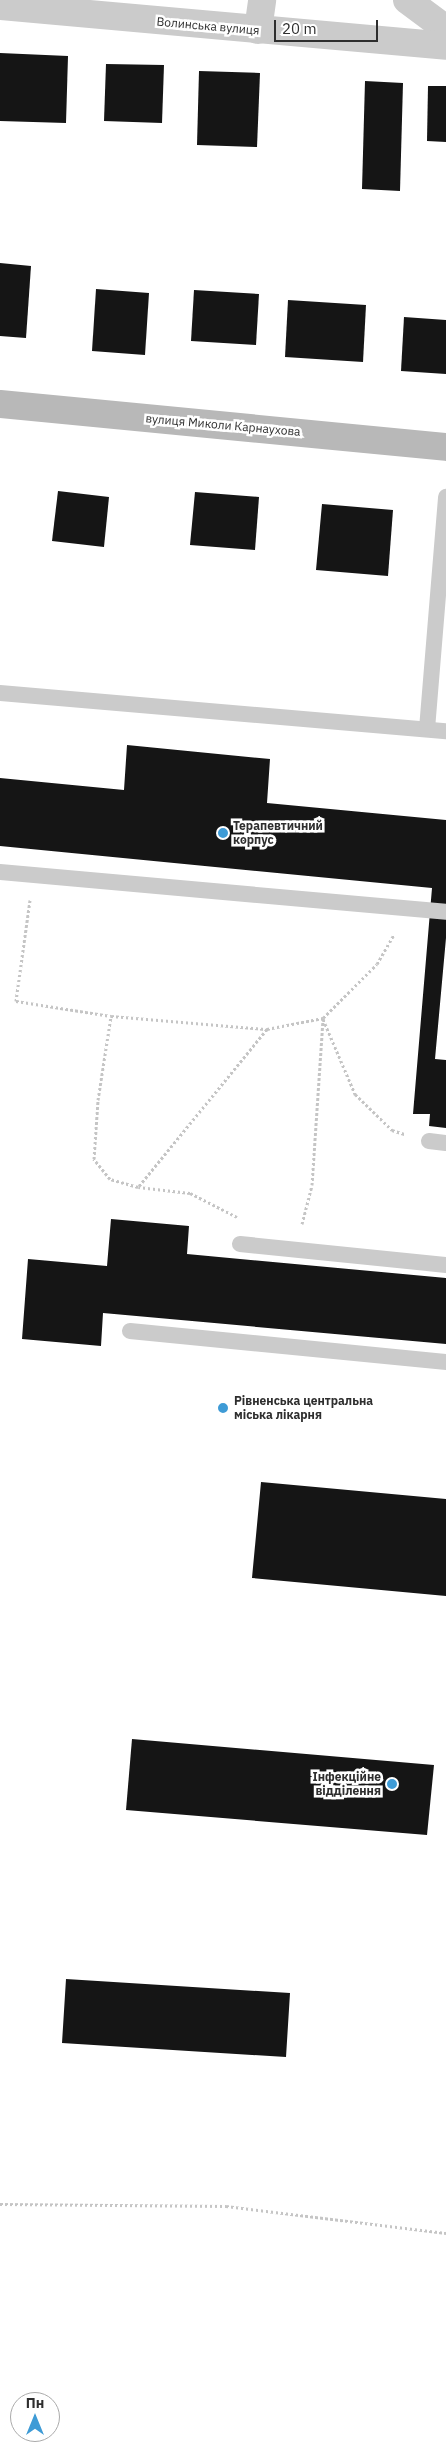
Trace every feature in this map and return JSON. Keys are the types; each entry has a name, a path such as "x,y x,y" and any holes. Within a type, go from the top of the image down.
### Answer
{"main road":[{"name":"вулиця Миколи Карнаухова","path":"0,404 446,447"}],"street":[{"path":"258,30 262,0"},
{"path":"407,0 446,29"},
{"name":"Волинська вулиця","path":"0,6 446,46"}],"lane":[{"path":"427,729 446,497"},
{"path":"0,693 446,731"},
{"path":"0,872 446,912"},
{"path":"430,1141 446,1142"},
{"path":"240,1244 446,1265"},
{"path":"130,1331 446,1362"}],"path":[{"path":"34,875 16,1001 111,1016 267,1029 323,1018 377,964 393,938 404,908"},
{"path":"111,1016 98,1100 94,1159 110,1179 138,1186 190,1193 240,1219"},
{"path":"323,1018 355,1094 369,1111 392,1130 430,1141"},
{"path":"294,1223 303,1224 312,1185 323,1018"},
{"path":"138,1186 267,1029"},
{"path":"0,2204 226,2206 446,2233"}],"building":[{"path":"0,53 68,56 66,123 0,121"},
{"path":"106,64 164,65 162,123 104,121"},
{"path":"199,71 260,73 257,147 197,145"},
{"path":"365,81 403,83 400,191 362,189"},
{"path":"428,86 446,86 446,142 427,141"},
{"path":"0,263 31,266 26,338 0,336"},
{"path":"96,289 149,293 145,355 92,351"},
{"path":"194,290 259,294 256,345 191,341"},
{"path":"288,300 366,305 363,362 285,357"},
{"path":"404,317 446,320 446,374 401,371"},
{"path":"58,491 109,497 104,547 52,541"},
{"path":"195,492 259,497 255,550 190,545"},
{"path":"322,504 393,510 388,576 316,570"},
{"name":"Терапевтичний корпус","path":"127,745 270,759 267,803 446,820 446,938 435,1059 446,1060 446,1128 429,1126 430,1114 413,1114 432,888 0,846 0,778 124,790"},
{"path":"111,1219 189,1226 187,1254 446,1278 446,1344 103,1313 101,1346 22,1339 28,1259 107,1266"},
{"path":"261,1482 446,1499 446,1596 252,1578"},
{"path":"132,1739 434,1765 427,1835 126,1810"},
{"path":"66,1979 290,1993 286,2057 62,2043"}],"place":[{"name":"Терапевтичний корпус","path":"223,833"},
{"name":"Рівненська центральна міська лікарня","path":"223,1408"},
{"name":"Інфекційне відділення","path":"392,1784"}]}
